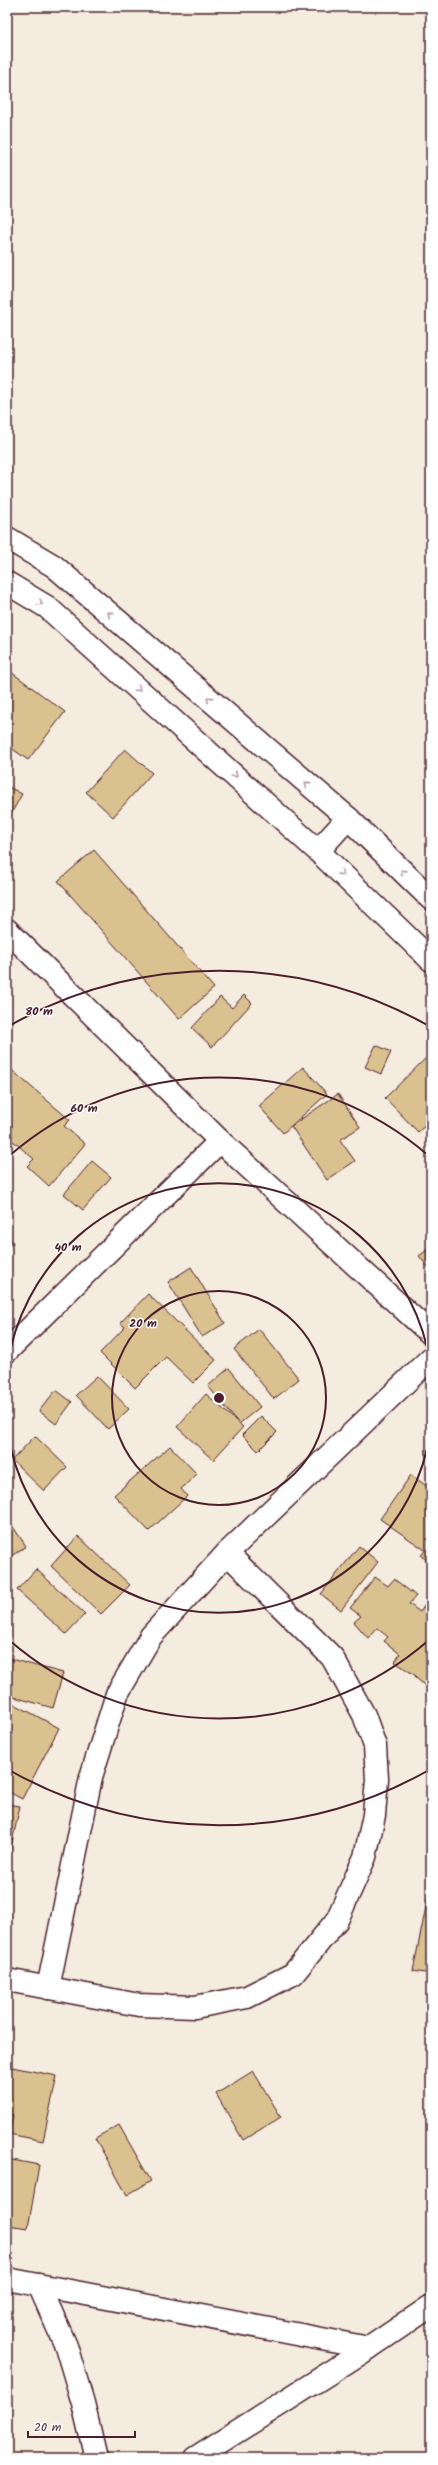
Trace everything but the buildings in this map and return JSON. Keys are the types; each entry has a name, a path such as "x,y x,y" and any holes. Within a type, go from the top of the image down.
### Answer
{"street":[{"path":"7,538 54,566 348,818 431,899"},
{"path":"7,583 47,607 318,851 431,960"},
{"path":"318,851 348,818"},
{"path":"7,930 220,1141 431,1334"},
{"path":"7,1350 220,1141"},
{"path":"48,1988 91,1777 117,1694 151,1636 227,1553 431,1358"},
{"path":"7,1980 139,2005 195,2007 247,1997 293,1974 337,1920 365,1857 374,1815 377,1779 375,1746 364,1715 332,1657 227,1553"},
{"path":"7,2279 369,2348"},
{"path":"39,2285 66,2346 83,2403 96,2458"},
{"path":"195,2458 369,2348 431,2306"}]}
